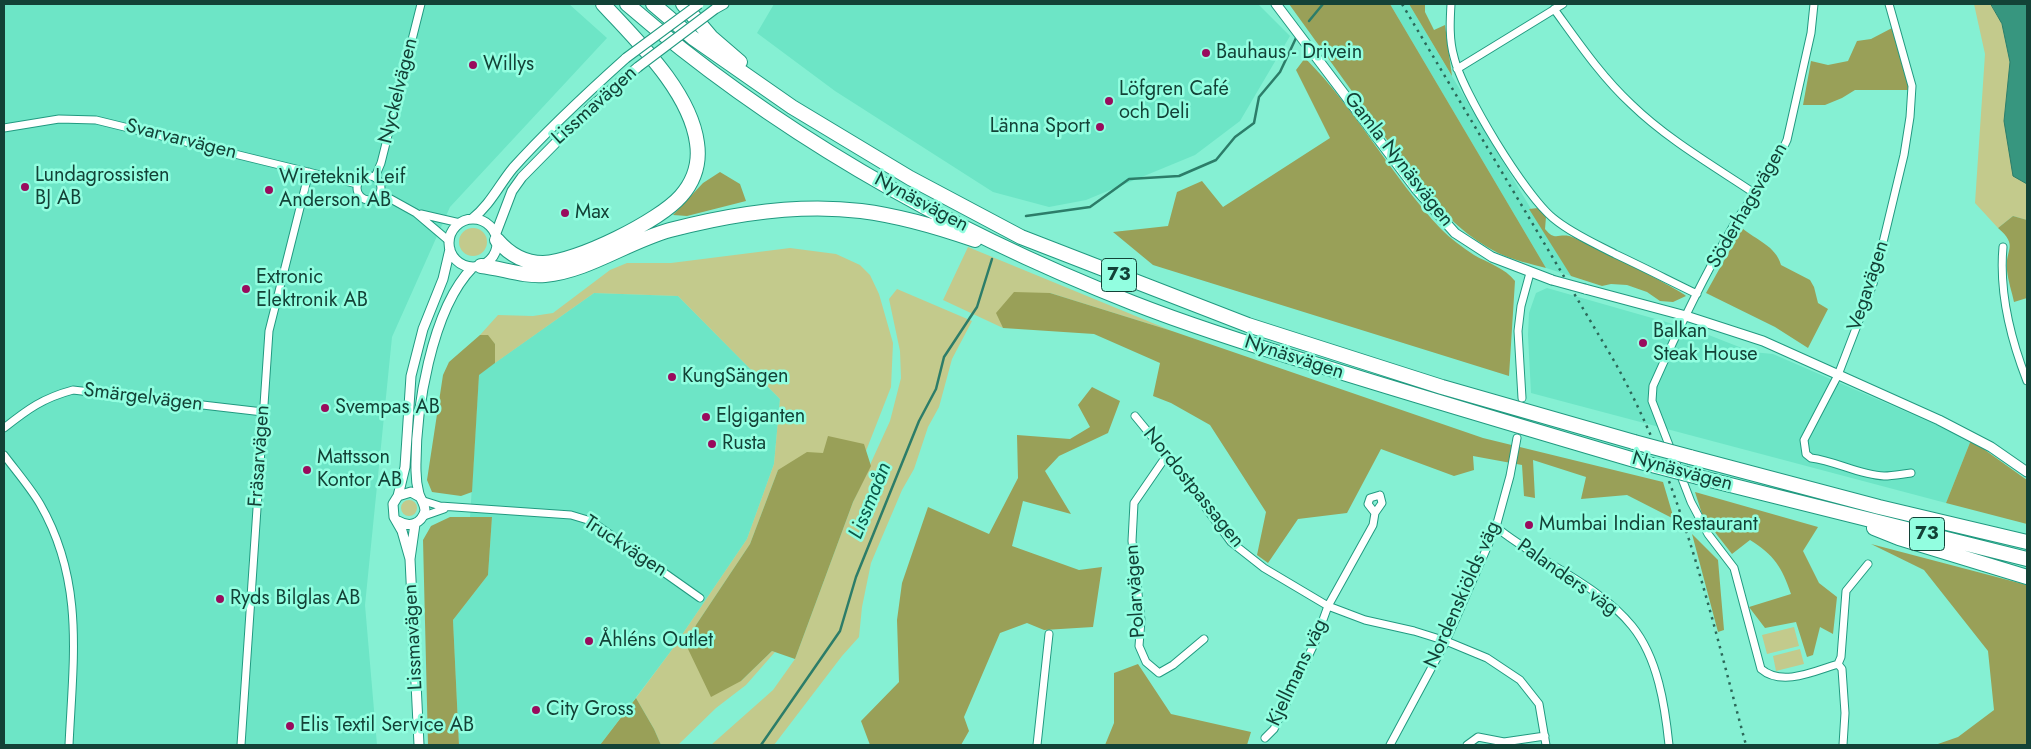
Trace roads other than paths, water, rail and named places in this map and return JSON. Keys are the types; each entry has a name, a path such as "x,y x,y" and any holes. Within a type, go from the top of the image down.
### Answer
{"highway":[{"path":"496,237 515,257 543,263 562,260 629,232 664,211 682,195 691,182 696,169 697,143 688,114 657,65 603,4"},
{"name":"Nynäsvägen","path":"627,4 678,48 782,122 901,194 1021,256 1133,303 1241,341 1417,396 1648,464 2027,559"},
{"name":"Nynäsvägen","path":"653,4 692,38 792,107 910,178 1021,237 1248,325 1442,387 1690,457 1879,507 2027,542"},
{"path":"683,4 711,37 792,107"},
{"path":"477,266 543,275 584,264 667,231 718,218 775,210 820,209 861,211 934,226 1021,256"},
{"path":"1826,509 1899,538 2027,577"}],"street":[{"name":"Nyckelvägen","path":"375,177 381,163 422,4"},
{"name":"Lissmavägen","path":"472,219 481,212 512,170 549,130 626,58 699,4"},
{"name":"Lissmavägen","path":"496,237 512,190 522,177 591,107 638,67 724,4"},
{"name":"Gamla Nynäsvägen","path":"1268,4 1307,43"},
{"name":"Gamla Nynäsvägen","path":"1276,4 1416,189 1455,233 1492,257 1530,273"},
{"path":"1451,4 1450,27 1453,55 1457,69 1466,88 1519,178 1552,218 1583,238 1697,294"},
{"path":"1457,69 1563,4"},
{"name":"Söderhagsvägen","path":"1814,4 1811,33 1788,140 1781,154 1732,228 1697,294 1653,386 1652,401 1691,502 1708,534 1734,568 1761,668 1768,674 1781,678 1838,664"},
{"name":"Vegavägen","path":"1889,4 1912,86 1910,117 1873,284 1838,375 1804,440 1806,454 1811,458 1828,460 1884,476 1911,473"},
{"path":"1554,9 1589,58 1630,104 1664,133 1754,193"},
{"name":"Svarvarvägen","path":"4,128 59,119 96,120 356,184"},
{"name":"Fräsarvägen","path":"241,745 263,412 272,314 309,172"},
{"path":"362,177 375,177 380,183 380,193 375,199 366,200 357,193 356,184 362,177"},
{"path":"380,193 416,213 441,220 460,222 472,219 482,220 490,225 496,237 494,256 477,266 454,291 436,339 417,424 416,472 424,516 415,524 404,524 398,521"},
{"path":"416,213 450,245 461,263 477,266"},
{"path":"450,245 455,228 460,222"},
{"name":"Lissmavägen","path":"410,559 398,521 392,511 406,467 411,376 423,329 443,279 450,245"},
{"path":"2003,247 2002,266 2007,307 2018,356 2027,381"},
{"path":"1522,398 1518,331 1521,306 1530,273 1686,316 1763,341 1939,420 1991,447 2027,472"},
{"name":"Smärgelvägen","path":"4,428 30,406 49,396 73,390 263,412"},
{"name":"Nordostpassagen","path":"1136,416 1231,542 1272,575 1328,606 1365,620 1414,631 1446,641 1487,658 1520,680 1540,704 1546,745"},
{"name":"Nordenskiölds väg","path":"1390,745 1446,641 1496,527 1510,476 1517,438"},
{"path":"4,455 39,503 57,538 69,574 74,620 69,745"},
{"name":"Polarvägen","path":"1167,455 1134,503 1132,541 1141,620 1140,646 1146,662 1159,673 1173,665 1204,639"},
{"path":"398,496 411,492 422,499"},
{"name":"Truckvägen","path":"422,499 429,504 572,515 591,521 700,598"},
{"name":"Truckvägen","path":"424,516 453,507"},
{"path":"1328,606 1373,526 1375,512"},
{"name":"Lissmavägen","path":"415,524 410,559 419,745"},
{"name":"Palanders väg","path":"1496,527 1602,600 1632,626 1644,645 1655,672 1666,715 1669,745"},
{"path":"1843,745 1845,713 1842,669 1838,664 1841,656 1846,591 1868,564"},
{"name":"Kjellmans väg","path":"1265,738 1274,729 1315,642 1328,606"},
{"path":"1037,745 1049,634"},
{"path":"1467,745 1478,737 1504,742 1545,736"}],"water":[{"path":"1991,4 2027,4 2027,184 2013,176 2004,121 2010,62 2002,24"}],"waterway":[{"name":"Lissmaån","path":"1309,21 1323,4"},
{"name":"Lissmaån","path":"1026,216 1090,207 1129,179 1179,176 1216,160 1235,137 1254,123 1259,97 1280,72 1296,38"},
{"name":"Lissmaån","path":"761,745 840,631 856,577 919,421 936,389 944,357 977,307 992,259"}],"railway":[{"path":"1402,4 1613,359 1637,405 1657,451 1691,548 1706,596 1746,745"}],"place":[{"name":"Bauhaus - Drivein","path":"1206,53"},
{"name":"Willys","path":"473,65"},
{"name":"Löfgren Café och Deli","path":"1109,101"},
{"name":"Länna Sport","path":"1100,127"},
{"name":"Lundagrossisten BJ AB","path":"25,187"},
{"name":"Wireteknik Leif Anderson AB","path":"269,190"},
{"name":"Max","path":"565,213"},
{"name":"Extronic Elektronik AB","path":"246,289"},
{"name":"Balkan Steak House","path":"1643,343"},
{"name":"KungSängen","path":"672,377"},
{"name":"Svempas AB","path":"325,408"},
{"name":"Elgiganten","path":"706,417"},
{"name":"Rusta","path":"712,444"},
{"name":"Mattsson Kontor AB","path":"307,470"},
{"name":"Mumbai Indian Restaurant","path":"1529,525"},
{"name":"Ryds Bilglas AB","path":"220,599"},
{"name":"Åhléns Outlet","path":"589,641"},
{"name":"City Gross","path":"536,710"},
{"name":"Elis Textil Service AB","path":"290,726"}]}
